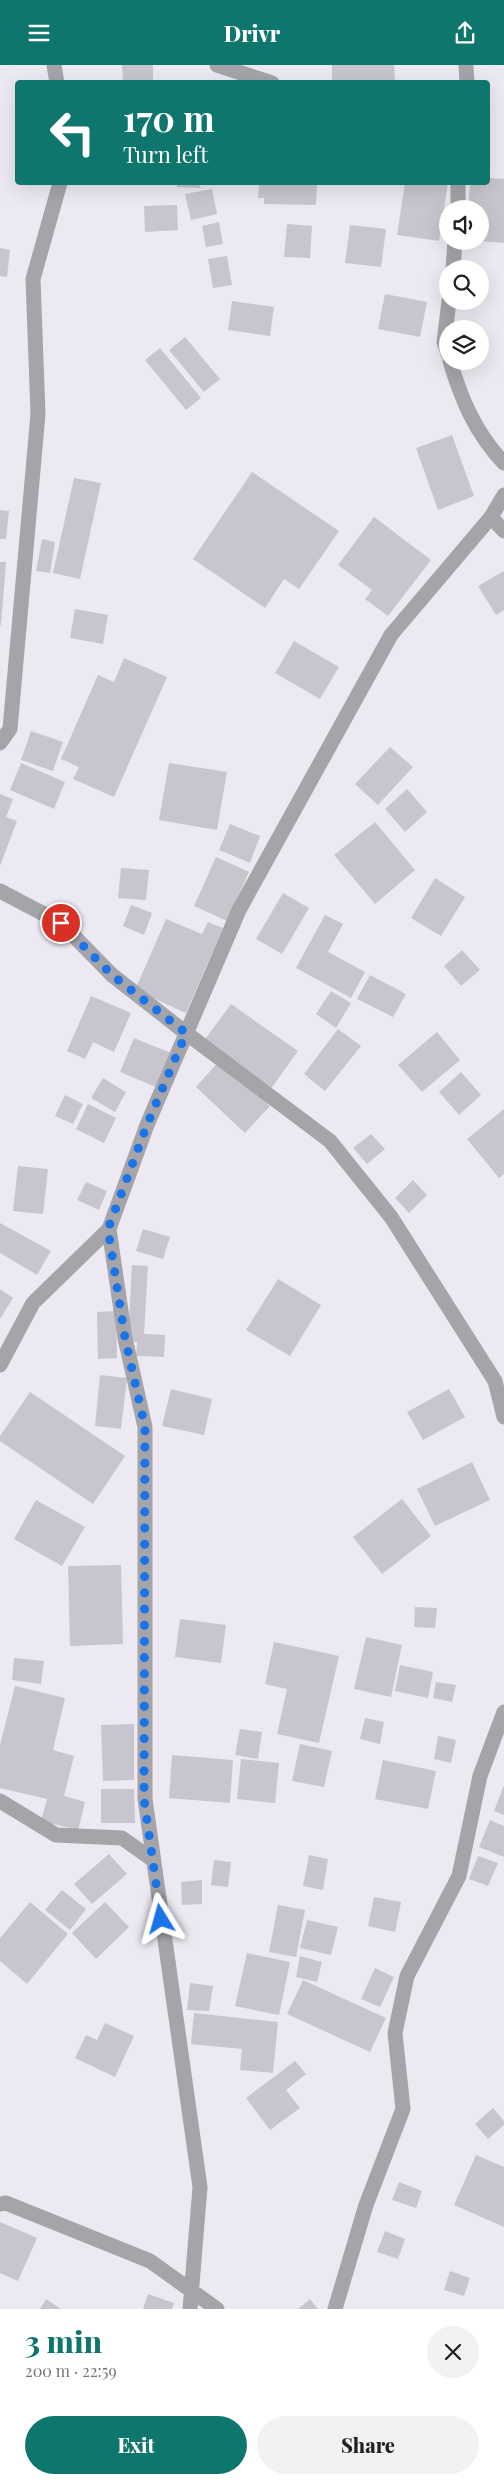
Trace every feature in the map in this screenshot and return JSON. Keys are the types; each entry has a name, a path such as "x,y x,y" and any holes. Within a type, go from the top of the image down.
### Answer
{"street":[{"path":"54,65 57,80"},
{"path":"217,65 263,80"},
{"path":"466,65 467,80"},
{"path":"0,743 10,729 38,415 33,279 59,185"},
{"path":"458,185 458,200"},
{"path":"453,370 461,399 488,447 504,463"},
{"path":"0,1365 33,1303 108,1229 147,1125 239,910 391,635 491,517 504,495"},
{"path":"491,517 504,531"},
{"path":"0,891 61,923 112,975 330,1141 391,1217 495,1381 504,1417"},
{"path":"108,1229 125,1338 145,1427 144,1799 200,2187 190,2309"},
{"path":"335,2309 366,2205 403,2109 395,2033 408,1976 459,1876 480,1776 504,1711"},
{"path":"0,1801 56,1835 122,1837 153,1859"},
{"path":"0,2204 6,2203 150,2261 217,2309"}],"building":[{"path":"122,65 153,65 153,80 123,80"},
{"path":"332,65 394,65 395,80 332,80"},
{"path":"490,178 504,179 504,243 489,242 489,200 469,200 470,185 490,185"},
{"path":"177,185 200,185 200,188 177,187"},
{"path":"259,185 317,185 316,205 264,204 264,198 258,198"},
{"path":"405,185 448,185 445,200 439,200 439,241 397,235"},
{"path":"212,189 217,214 191,220 185,194"},
{"path":"177,205 178,230 145,232 144,206"},
{"path":"219,222 223,244 206,247 202,226"},
{"path":"287,224 312,226 310,258 284,257"},
{"path":"350,225 386,229 381,267 345,263"},
{"path":"0,248 10,250 7,277 0,276"},
{"path":"227,256 232,285 213,288 208,259"},
{"path":"385,294 427,302 420,337 378,329"},
{"path":"232,301 274,307 270,336 228,330"},
{"path":"185,337 220,379 204,392 169,350"},
{"path":"160,348 201,398 186,410 145,360"},
{"path":"452,435 474,496 438,510 416,448"},
{"path":"252,472 339,531 299,589 284,579 265,608 193,559"},
{"path":"74,478 101,483 80,579 53,573"},
{"path":"0,510 9,511 6,539 0,539"},
{"path":"374,517 431,560 388,616 365,599 372,590 338,565"},
{"path":"42,539 55,542 50,573 36,571"},
{"path":"0,562 6,562 1,625 0,625"},
{"path":"504,571 504,610 496,615 478,586"},
{"path":"75,609 108,615 103,644 70,638"},
{"path":"294,641 339,667 320,699 275,673"},
{"path":"124,658 167,677 114,797 73,779 79,767 61,759 98,675 114,682"},
{"path":"31,731 63,742 53,771 21,760"},
{"path":"390,747 413,767 378,805 355,784"},
{"path":"21,763 65,782 54,809 10,790"},
{"path":"169,763 227,772 217,830 159,820"},
{"path":"407,789 427,812 405,832 385,809"},
{"path":"0,794 13,799 6,817 17,821 0,866"},
{"path":"375,822 415,870 375,904 334,855"},
{"path":"230,824 260,836 250,863 219,850"},
{"path":"216,857 249,872 227,921 194,906"},
{"path":"121,868 149,870 146,900 118,898"},
{"path":"435,878 465,897 441,936 411,918"},
{"path":"283,893 309,908 282,954 256,939"},
{"path":"131,905 152,913 144,935 123,926"},
{"path":"325,915 343,924 328,952 365,972 351,998 296,968"},
{"path":"166,919 202,934 208,922 223,928 186,1013 135,990"},
{"path":"462,950 480,970 461,986 444,966"},
{"path":"370,975 406,994 393,1017 357,999"},
{"path":"331,991 351,1003 336,1028 316,1014"},
{"path":"91,996 131,1013 114,1052 93,1042 85,1059 67,1051"},
{"path":"231,1004 298,1051 270,1090 203,1042"},
{"path":"338,1029 361,1046 325,1091 304,1074"},
{"path":"437,1032 460,1060 422,1092 398,1065"},
{"path":"134,1038 171,1053 156,1087 120,1072"},
{"path":"221,1059 270,1106 245,1133 196,1087"},
{"path":"461,1072 481,1095 459,1115 439,1092"},
{"path":"103,1078 126,1092 115,1112 91,1098"},
{"path":"65,1095 83,1104 73,1124 55,1116"},
{"path":"88,1104 116,1118 104,1143 76,1129"},
{"path":"504,1109 504,1174 499,1178 467,1139"},
{"path":"371,1134 385,1149 367,1164 353,1148"},
{"path":"18,1166 48,1169 43,1214 13,1211"},
{"path":"413,1180 427,1195 409,1213 395,1198"},
{"path":"86,1182 107,1191 99,1210 77,1200"},
{"path":"0,1223 51,1251 37,1275 0,1253"},
{"path":"143,1229 170,1237 163,1259 136,1251"},
{"path":"132,1265 148,1266 144,1334 165,1335 164,1357 136,1356 137,1342 128,1341"},
{"path":"278,1279 321,1305 290,1356 246,1330"},
{"path":"0,1289 13,1298 0,1319"},
{"path":"116,1311 117,1358 98,1359 97,1312"},
{"path":"100,1375 127,1378 121,1429 95,1426"},
{"path":"171,1389 212,1399 204,1435 162,1426"},
{"path":"449,1389 465,1417 423,1440 407,1412"},
{"path":"30,1392 125,1456 93,1504 0,1441 0,1436"},
{"path":"472,1462 490,1500 435,1526 417,1489"},
{"path":"402,1499 431,1536 382,1574 353,1537"},
{"path":"36,1500 85,1527 62,1566 14,1539"},
{"path":"121,1565 123,1644 70,1646 68,1566"},
{"path":"415,1607 437,1608 435,1628 414,1627"},
{"path":"180,1619 226,1625 221,1663 175,1657"},
{"path":"366,1637 402,1645 391,1697 354,1689"},
{"path":"274,1642 339,1656 319,1743 277,1734 287,1689 265,1684"},
{"path":"14,1658 44,1661 41,1684 12,1680"},
{"path":"400,1665 433,1672 428,1698 395,1691"},
{"path":"436,1682 456,1685 452,1702 433,1698"},
{"path":"15,1686 65,1698 53,1750 74,1756 64,1796 85,1802 78,1830 41,1821 47,1799 0,1788 0,1745"},
{"path":"365,1718 384,1722 380,1744 360,1739"},
{"path":"134,1724 134,1780 103,1781 101,1725"},
{"path":"240,1729 262,1732 258,1759 235,1755"},
{"path":"438,1736 456,1740 451,1763 434,1759"},
{"path":"300,1744 332,1751 324,1787 292,1781"},
{"path":"172,1755 233,1760 230,1803 169,1798"},
{"path":"241,1759 279,1763 275,1803 237,1799"},
{"path":"383,1760 436,1771 428,1809 375,1799"},
{"path":"504,1785 504,1815 494,1811"},
{"path":"101,1789 134,1789 135,1823 101,1823"},
{"path":"490,1820 504,1826 504,1857 479,1847"},
{"path":"109,1854 127,1874 92,1904 74,1884"},
{"path":"309,1855 328,1859 323,1890 303,1886"},
{"path":"478,1856 498,1863 488,1886 469,1879"},
{"path":"214,1860 231,1862 228,1887 211,1885"},
{"path":"202,1880 202,1904 182,1905 181,1882"},
{"path":"62,1890 86,1909 70,1930 45,1910"},
{"path":"374,1897 401,1902 395,1932 368,1926"},
{"path":"30,1902 68,1934 27,1984 0,1961 0,1938"},
{"path":"105,1902 129,1927 96,1959 72,1933"},
{"path":"278,1905 305,1910 296,1957 269,1952"},
{"path":"307,1920 338,1927 331,1955 300,1948"},
{"path":"247,1953 290,1962 279,2015 235,2006"},
{"path":"300,1956 322,1962 317,1982 296,1977"},
{"path":"375,1968 394,1977 380,2007 361,1999"},
{"path":"303,1980 386,2018 370,2052 287,2014"},
{"path":"190,1983 213,1986 209,2011 187,2010"},
{"path":"194,2013 278,2022 273,2073 240,2070 242,2049 191,2044"},
{"path":"105,2023 134,2036 115,2077 75,2058 86,2035 97,2040"},
{"path":"295,2061 306,2074 286,2090 300,2108 270,2130 246,2098"},
{"path":"493,2108 504,2121 504,2125 488,2139 475,2124"},
{"path":"476,2155 504,2167 504,2227 454,2205"},
{"path":"399,2182 422,2191 416,2208 392,2200"},
{"path":"0,2222 37,2238 18,2281 0,2273"},
{"path":"385,2231 405,2239 398,2259 377,2252"},
{"path":"450,2271 470,2278 464,2296 444,2290"},
{"path":"148,2294 174,2303 172,2309 143,2309"},
{"path":"46,2299 61,2309 40,2309"},
{"path":"310,2299 318,2309 298,2309"}],"route":[{"path":"61,923 112,975 186,1033 147,1125 108,1229 125,1338 145,1427 144,1799 161,1919"}]}
